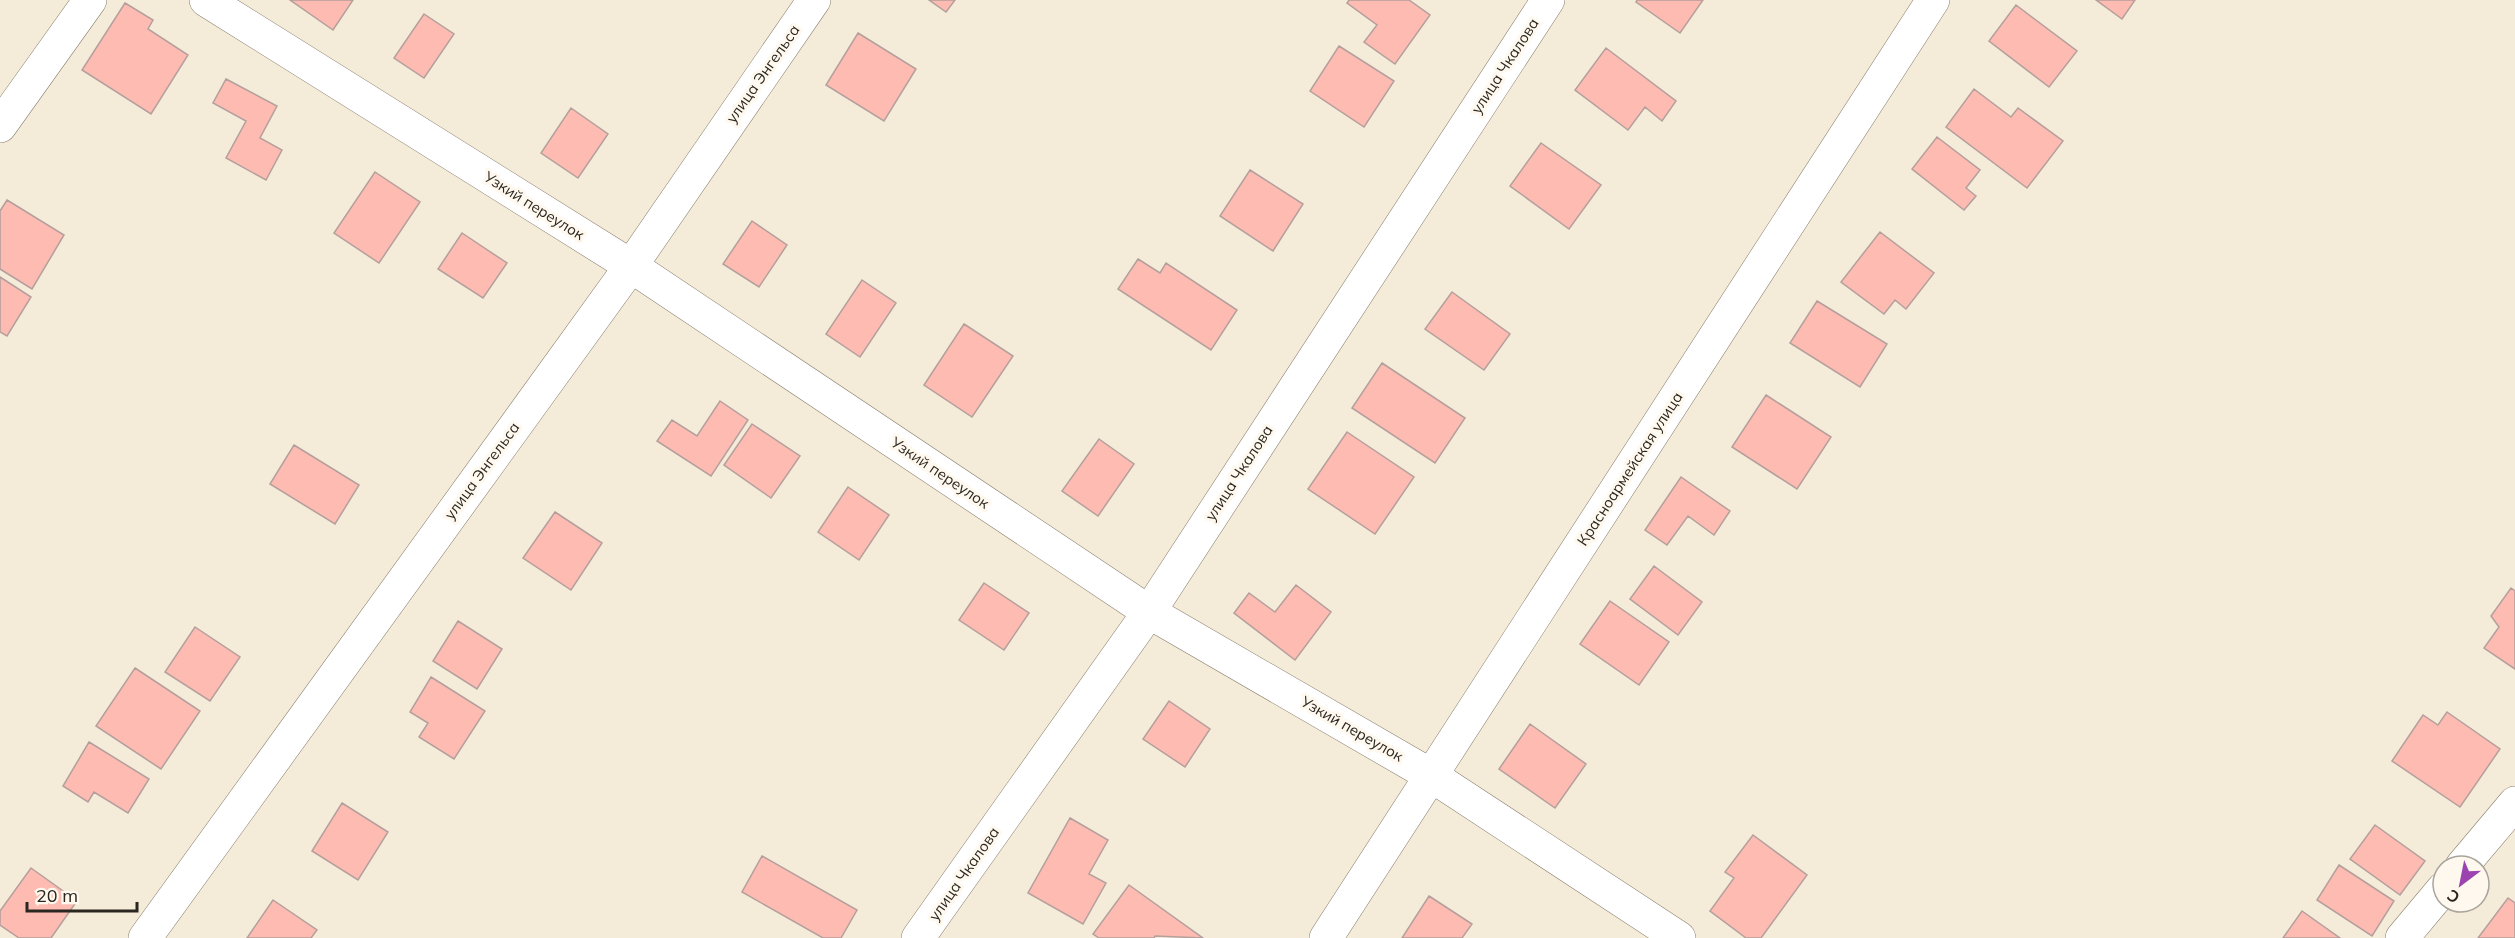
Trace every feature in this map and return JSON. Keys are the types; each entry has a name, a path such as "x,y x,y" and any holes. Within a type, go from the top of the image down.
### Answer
{"street":[{"path":"0,126 90,0"},
{"name":"Узкий переулок","path":"206,0 631,266 1149,612 1432,776 1678,938"},
{"name":"улица Энгельса","path":"145,938 631,266 814,0"},
{"name":"улица Чкалова","path":"918,938 1149,612 1548,0"},
{"name":"Красноармейская улица","path":"1326,938 1934,0"},
{"path":"2472,854 2515,803"},
{"path":"2402,938 2431,903"}],"building":[{"path":"290,0 353,0 333,30"},
{"path":"929,0 955,0 946,12"},
{"path":"1349,0 1409,0 1430,15 1395,64 1364,42 1377,25 1347,3"},
{"path":"1637,0 1703,0 1680,33 1636,2"},
{"path":"2096,0 2135,0 2122,19"},
{"path":"125,3 153,20 148,29 188,55 151,114 82,70"},
{"path":"2016,5 2077,51 2049,87 1989,41"},
{"path":"424,14 454,34 424,78 394,58"},
{"path":"858,33 916,69 884,121 826,85"},
{"path":"1339,46 1394,81 1364,127 1310,91"},
{"path":"1606,48 1676,101 1662,121 1645,107 1628,130 1575,90"},
{"path":"226,79 277,106 260,138 282,150 266,180 226,158 246,121 213,103"},
{"path":"1974,89 2011,117 2018,108 2063,141 2027,188 1946,127"},
{"path":"571,108 608,134 578,178 541,153"},
{"path":"1937,137 1980,170 1966,188 1976,196 1964,210 1912,169"},
{"path":"1541,143 1601,185 1569,229 1510,186"},
{"path":"1250,170 1303,204 1273,251 1220,216"},
{"path":"375,172 420,202 379,263 334,233"},
{"path":"7,200 64,235 32,289 0,269 0,211"},
{"path":"752,221 787,245 759,287 723,264"},
{"path":"1880,232 1934,273 1906,309 1895,300 1884,314 1841,282"},
{"path":"462,233 507,263 483,298 438,269"},
{"path":"1138,259 1160,273 1166,263 1237,310 1211,350 1118,289"},
{"path":"0,277 31,297 7,336 0,332"},
{"path":"862,280 896,303 860,357 826,334"},
{"path":"1452,292 1510,334 1484,370 1425,329"},
{"path":"1817,301 1887,344 1860,387 1790,343"},
{"path":"964,324 1013,356 972,417 924,385"},
{"path":"1382,363 1465,418 1435,463 1352,408"},
{"path":"1766,395 1831,437 1797,489 1732,447"},
{"path":"720,401 748,420 711,476 657,441 672,420 697,436"},
{"path":"752,424 800,456 771,498 724,465"},
{"path":"1347,432 1414,477 1375,534 1308,489"},
{"path":"1099,439 1134,464 1098,516 1062,491"},
{"path":"294,445 359,485 335,524 270,484"},
{"path":"1681,477 1730,511 1714,535 1688,516 1667,545 1645,530"},
{"path":"848,487 889,515 859,560 818,532"},
{"path":"555,512 602,543 571,590 523,558"},
{"path":"1654,566 1702,602 1678,635 1630,599"},
{"path":"984,583 1029,613 1004,650 959,620"},
{"path":"1296,585 1331,612 1295,660 1234,613 1249,593 1275,612"},
{"path":"2511,588 2515,591 2515,669 2484,648 2499,627 2491,616"},
{"path":"1610,601 1669,642 1639,685 1580,644"},
{"path":"458,621 502,649 477,689 433,661"},
{"path":"195,627 240,657 210,701 165,672"},
{"path":"135,668 200,711 161,769 96,726"},
{"path":"431,677 485,711 454,759 419,737 428,723 410,712"},
{"path":"1169,701 1210,729 1185,767 1143,739"},
{"path":"2447,712 2500,749 2460,807 2392,761 2423,715 2438,725"},
{"path":"1530,724 1586,764 1555,808 1499,769"},
{"path":"89,742 149,779 128,813 94,792 88,802 63,786"},
{"path":"342,803 388,832 358,880 312,851"},
{"path":"1070,818 1108,840 1089,874 1106,883 1083,924 1028,893"},
{"path":"2375,825 2425,861 2400,895 2350,859"},
{"path":"1753,835 1807,875 1761,938 1746,938 1710,911 1734,878 1725,872"},
{"path":"762,856 857,910 841,938 823,938 742,892"},
{"path":"2339,865 2394,901 2372,936 2317,900"},
{"path":"31,868 77,901 51,938 19,938 0,925 0,911"},
{"path":"1129,885 1203,938 1155,936 1154,938 1099,938 1093,934"},
{"path":"1429,896 1472,924 1462,938 1402,938"},
{"path":"2508,898 2515,903 2515,938 2478,938"},
{"path":"273,900 317,930 311,938 247,938"},
{"path":"2302,911 2340,938 2283,938"}]}
